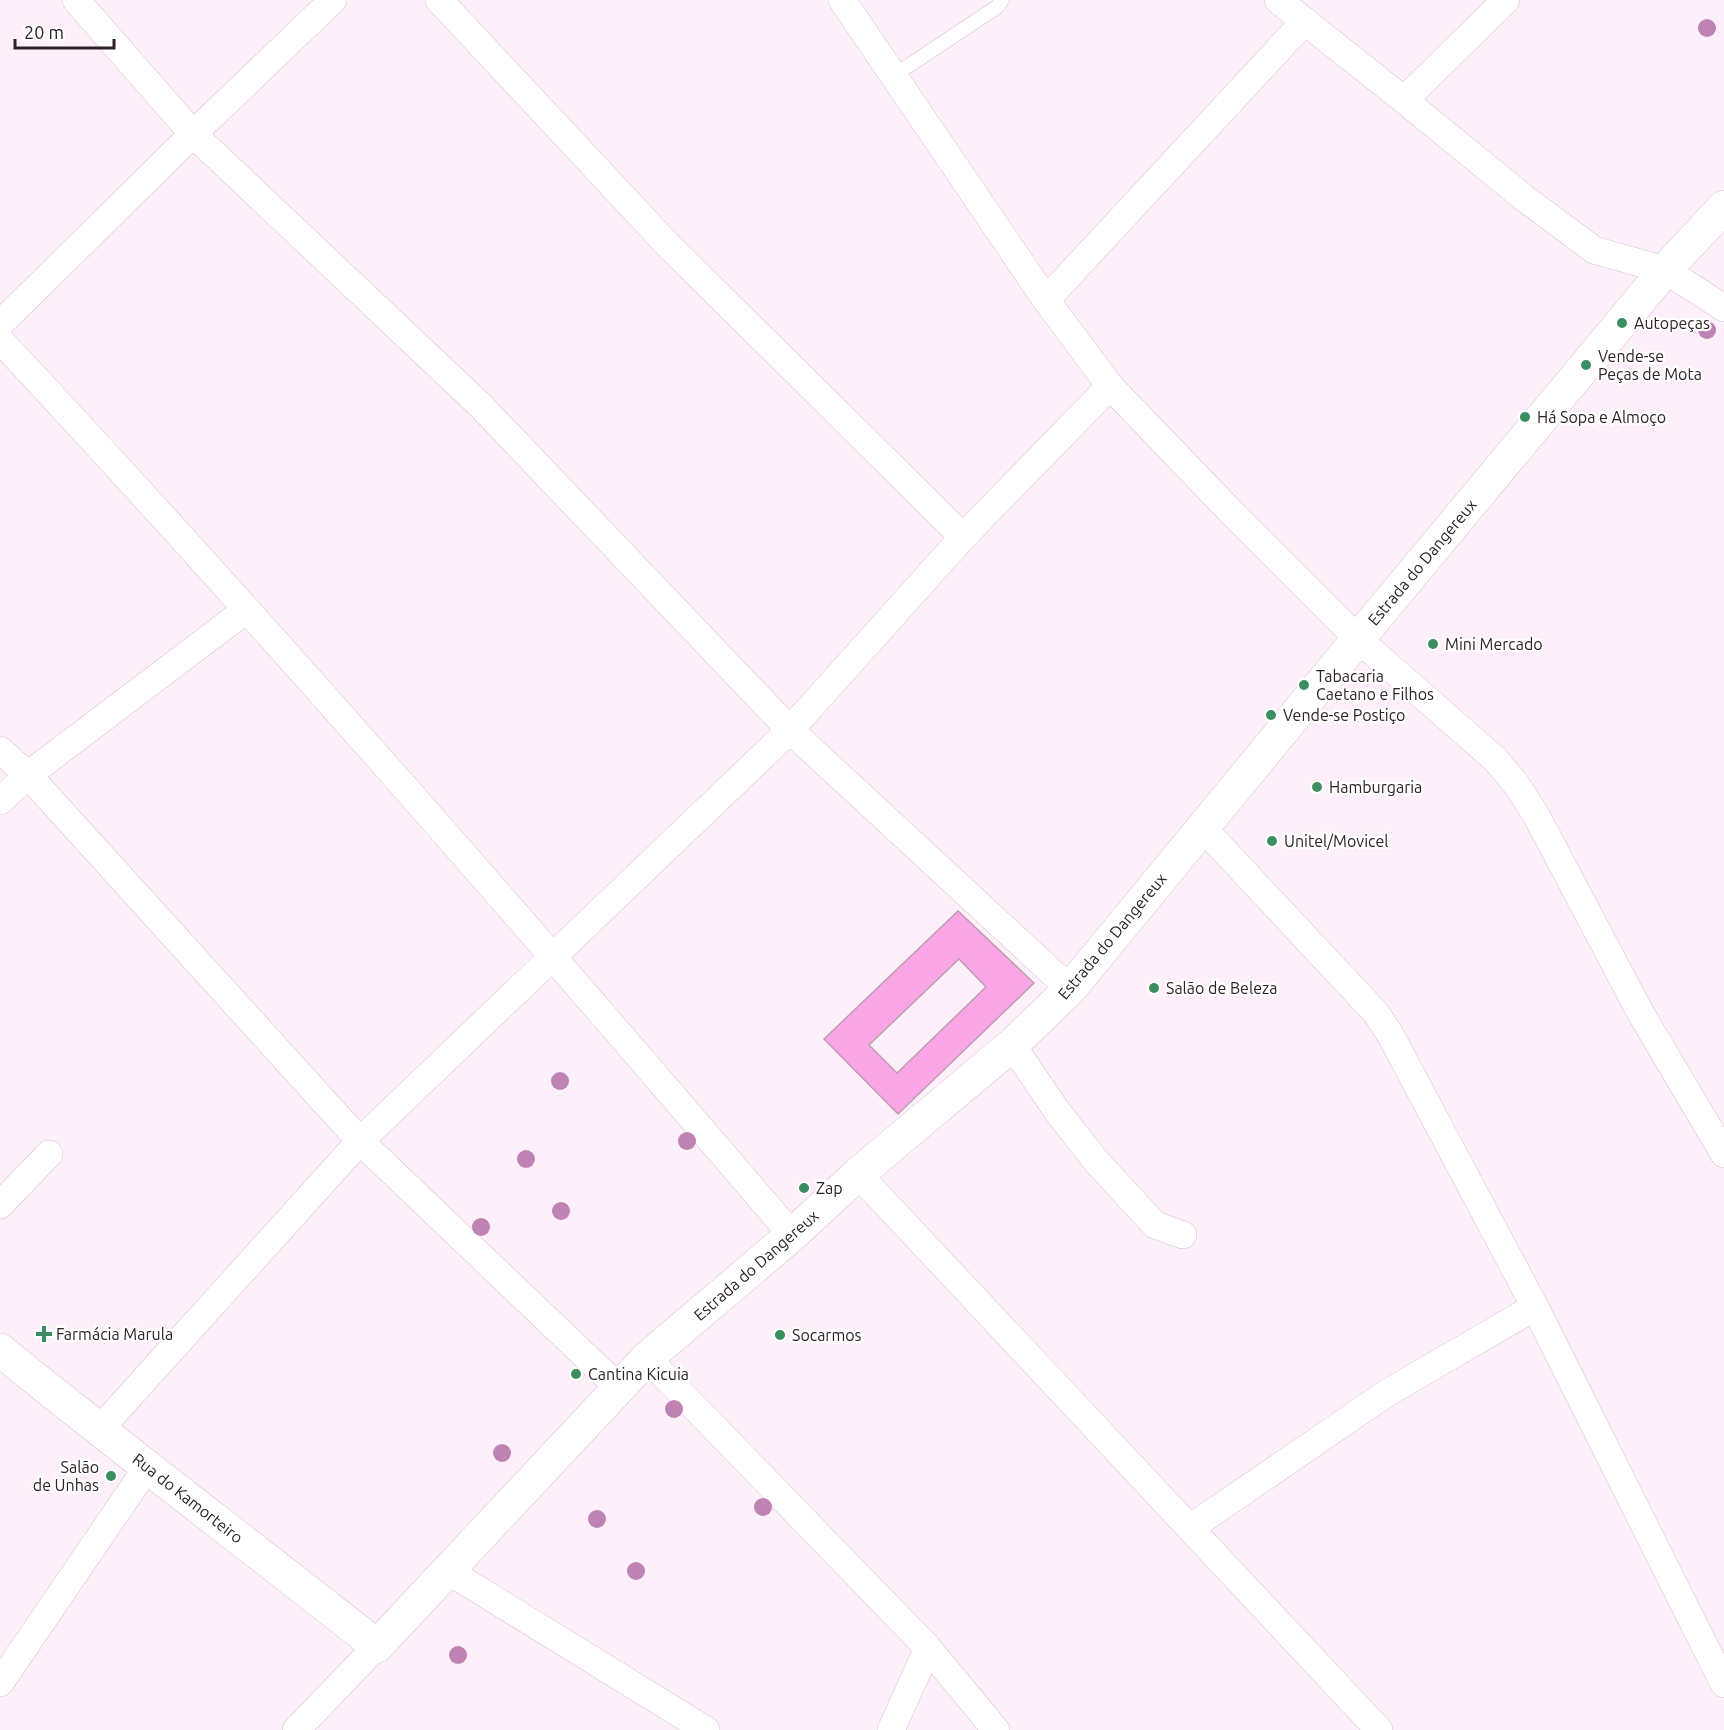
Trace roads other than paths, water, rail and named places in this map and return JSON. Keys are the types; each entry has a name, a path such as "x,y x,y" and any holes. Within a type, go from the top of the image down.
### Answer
{"main road":[{"name":"Estrada do Dangereux","path":"377,1646 647,1358 792,1235 858,1174 1012,1045 1070,989 1665,270 1724,207"},
{"name":"Rua do Kamorteiro","path":"0,1350 377,1646"}],"street":[{"path":"76,0 193,134 480,405 790,730 1070,989"},
{"path":"0,324 333,0"},
{"path":"439,0 667,244 963,537"},
{"path":"842,0 1046,300 1110,386 1358,639 1495,759 1516,784 1536,815 1640,1012 1724,1155"},
{"path":"1278,0 1522,197 1594,250 1665,270 1724,309"},
{"path":"1404,100 1506,0"},
{"path":"1046,300 1305,21"},
{"path":"0,340 113,461 554,957 792,1235"},
{"path":"99,1430 360,1141 790,730 963,537 1110,386"},
{"path":"0,801 28,775 246,610"},
{"path":"0,750 28,775 360,1141 619,1388"},
{"path":"1202,827 1376,1013 1391,1036 1535,1307 1724,1684"},
{"path":"1012,1045 1057,1111 1096,1161 1155,1225 1183,1235"},
{"path":"0,1205 49,1154"},
{"path":"858,1174 1379,1730"},
{"path":"1190,1528 1387,1393 1535,1307"},
{"path":"647,1358 928,1648 996,1730"},
{"path":"0,1683 148,1466"},
{"path":"448,1571 706,1730"},
{"path":"296,1730 377,1646"},
{"path":"891,1730 928,1648"}],"lane":[{"path":"893,76 998,7 1002,0"}],"place":[{"name":"Autopeças","path":"1622,323"},
{"name":"Vende-se Peças de Mota","path":"1586,365"},
{"name":"Há Sopa e Almoço","path":"1525,417"},
{"name":"Mini Mercado","path":"1433,644"},
{"name":"Tabacaria Caetano e Filhos","path":"1304,685"},
{"name":"Vende-se Postiço","path":"1271,715"},
{"name":"Hamburgaria","path":"1317,787"},
{"name":"Unitel/Movicel","path":"1272,841"},
{"name":"Salão de Beleza","path":"1154,988"},
{"name":"Zap","path":"804,1188"},
{"name":"Farmácia Marula","path":"44,1334"},
{"name":"Socarmos","path":"780,1335"},
{"name":"Cantina Kicuia","path":"576,1374"},
{"name":"Salão de Unhas","path":"111,1476"}]}
